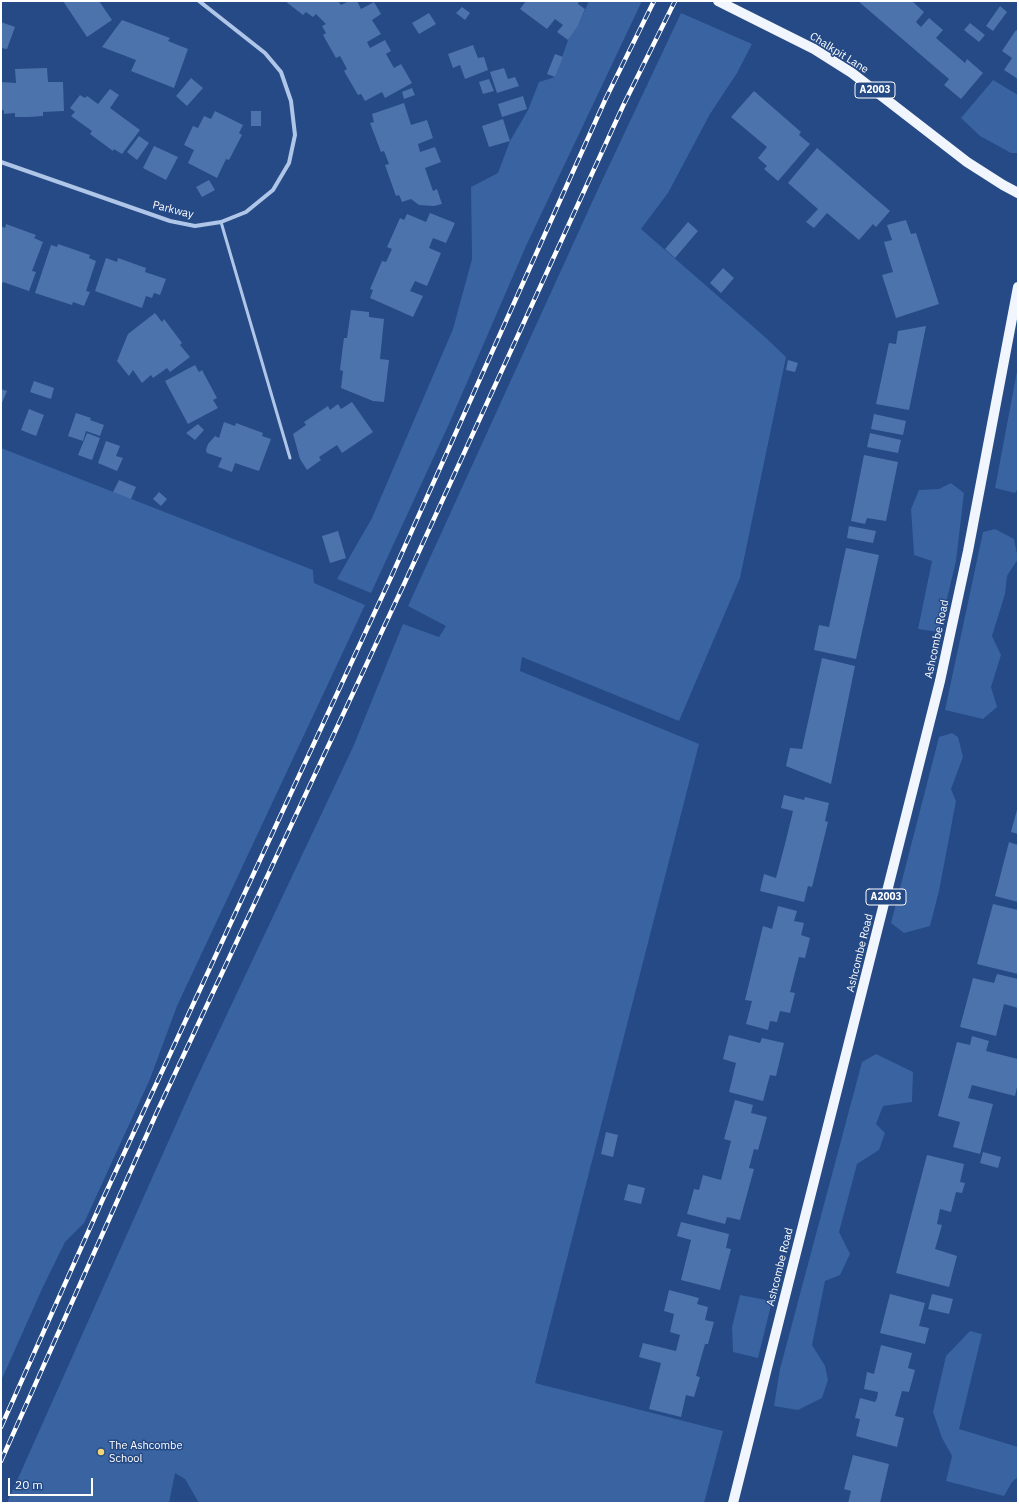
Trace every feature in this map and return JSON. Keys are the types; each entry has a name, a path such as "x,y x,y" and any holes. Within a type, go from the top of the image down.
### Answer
{"main road":[{"name":"Chalkpit Lane","path":"720,2 814,49 852,72 967,162 1003,185 1018,192"},
{"name":"Ashcombe Road","path":"732,1503 940,681 968,551 1018,290"}],"street":[{"name":"Parkway","path":"1,162 170,222 195,226 221,222 246,212 272,190 289,163 295,135 291,101 281,72 265,53 199,1"}],"lane":[{"path":"221,222 290,458"}],"shaded area":[{"path":"589,1 642,1 526,246 449,424 371,593 337,579 372,518 453,329 472,259 471,187 498,173 510,141 528,110 539,82 555,77 568,40 578,26"},
{"path":"681,13 752,44 737,73 710,114 668,193 641,229 786,357 740,578 679,721 522,657 520,671 699,744 535,1383 723,1431 704,1503 199,1503 185,1479 175,1473 169,1503 7,1503 194,1084 353,747 403,624 439,637 446,626 408,606 599,187"},
{"path":"993,80 1018,95 1018,153 1011,153 980,136 961,118"},
{"path":"1018,366 1018,489 1015,493 995,488"},
{"path":"1,448 313,570 314,583 365,605 177,1006 150,1079 84,1223 65,1242 42,1289 1,1381"},
{"path":"951,483 964,493 956,561 939,632 918,629 932,561 914,555 911,509 919,490 939,489"},
{"path":"995,529 1014,539 1018,559 1007,576 1005,594 992,636 1001,655 991,687 997,707 983,719 945,710 983,532"},
{"path":"952,733 958,737 963,757 951,789 956,801 939,891 930,926 904,933 891,923 939,737"},
{"path":"876,1054 913,1072 912,1102 883,1106 876,1124 885,1133 879,1150 857,1164 839,1232 850,1254 840,1275 825,1281 812,1345 825,1366 828,1380 822,1398 798,1410 774,1406 780,1369 862,1062"},
{"path":"740,1295 772,1301 758,1358 733,1352 732,1327"},
{"path":"970,1331 982,1334 959,1429 1018,1447 1018,1477 1012,1482 1004,1496 946,1481 952,1456 942,1438 933,1412 946,1356"}],"building":[{"path":"63,1 99,1 112,20 87,37"},
{"path":"285,1 338,1 341,5 349,1 357,1 361,9 374,2 381,14 372,20 381,34 367,42 370,48 385,40 391,51 386,54 394,68 401,64 412,83 385,98 382,92 365,101 361,94 358,95 344,71 347,69 340,56 336,58 323,35 326,33 322,26 326,24 316,14 313,17 306,12 303,15"},
{"path":"526,1 579,1 578,4 585,9 578,26 568,40 557,32 563,25 555,19 547,29 520,9"},
{"path":"858,1 912,1 924,12 916,22 921,27 929,18 943,30 936,38 965,63 967,59 983,73 961,99 944,85 949,79"},
{"path":"1000,6 1007,12 993,31 986,26"},
{"path":"462,7 470,13 465,20 456,13"},
{"path":"429,13 436,24 419,34 412,23"},
{"path":"122,20 170,38 168,41 188,49 174,88 131,71 136,60 102,47"},
{"path":"1,22 15,27 7,49 1,48"},
{"path":"970,23 985,35 979,42 964,30"},
{"path":"1016,30 1018,31 1018,79 1004,70 1012,58 1002,51"},
{"path":"473,45 478,58 484,57 488,70 465,79 460,65 453,68 448,54"},
{"path":"555,54 563,57 555,77 547,74"},
{"path":"47,68 48,82 63,82 64,111 43,112 43,116 28,117 15,117 15,113 4,114 4,111 1,109 1,82 16,83 15,69"},
{"path":"504,68 508,79 515,77 519,86 497,93 490,72"},
{"path":"191,78 203,88 187,106 176,96"},
{"path":"489,79 494,91 483,94 479,82"},
{"path":"412,88 415,95 404,99 402,92"},
{"path":"110,89 119,95 110,108 140,130 122,154 114,149 113,151 90,134 92,131 71,116 75,112 70,108 80,95 85,98 87,96 98,104"},
{"path":"754,91 801,132 799,135 810,144 778,181 764,169 767,166 758,158 767,147 731,117"},
{"path":"523,96 527,109 502,117 498,104"},
{"path":"404,103 411,125 427,120 433,138 418,144 420,152 435,147 441,162 425,168 433,191 437,189 442,204 434,206 419,205 411,199 402,202 399,195 396,196 385,165 389,164 384,151 381,152 370,123 374,122 372,114"},
{"path":"215,111 243,125 239,133 242,135 229,160 226,159 217,178 188,163 194,150 184,145 193,126 198,128 204,116 211,119"},
{"path":"251,111 261,111 261,126 251,126"},
{"path":"503,119 510,141 489,147 482,126"},
{"path":"139,136 149,143 137,160 127,152"},
{"path":"154,146 178,157 166,180 143,168"},
{"path":"817,148 890,211 876,227 873,224 859,240 827,213 814,228 806,222 818,209 788,183"},
{"path":"209,180 215,190 202,197 196,187"},
{"path":"430,213 455,223 446,243 433,238 429,248 441,253 427,286 415,281 410,291 423,296 413,317 370,298 373,290 370,289 382,261 386,262 392,249 387,247 400,218 404,220 407,214 426,222"},
{"path":"906,220 911,234 916,233 939,304 896,318 882,275 893,272 884,242 892,240 887,225"},
{"path":"688,222 698,231 675,258 665,249"},
{"path":"6,224 36,235 34,238 43,242 32,271 36,272 29,291 3,282 1,286 1,226 5,228"},
{"path":"58,244 90,255 89,258 96,261 86,291 90,292 84,306 73,302 72,305 35,293 51,245 57,247"},
{"path":"106,258 117,262 118,258 146,268 145,272 166,279 160,295 154,293 152,298 146,296 142,308 95,291"},
{"path":"723,268 734,278 721,293 710,283"},
{"path":"351,310 369,312 369,317 384,319 380,359 389,360 384,402 373,401 341,388 343,371 340,370 342,353 344,338 347,338"},
{"path":"155,313 162,322 164,319 182,343 180,345 190,357 170,372 167,368 153,378 151,375 142,383 133,370 129,376 117,361 128,334"},
{"path":"926,326 909,410 876,404 889,343 896,344 898,331"},
{"path":"788,360 798,363 795,372 786,370"},
{"path":"195,365 199,372 202,370 217,398 213,400 218,408 188,424 165,381"},
{"path":"34,381 54,388 51,399 30,392"},
{"path":"1,389 7,391 1,405"},
{"path":"352,402 373,432 342,453 337,445 319,457 321,460 307,470 300,459 293,434 306,425 304,422 328,406 330,410 338,404 341,409"},
{"path":"29,409 44,415 36,436 21,430"},
{"path":"76,413 91,418 90,420 104,425 100,436 86,431 83,441 68,436"},
{"path":"874,414 906,421 903,435 871,429"},
{"path":"224,422 235,426 236,423 263,433 262,436 271,439 259,471 235,463 232,472 218,467 222,458 207,453 206,450 208,444 215,436 219,438"},
{"path":"198,424 204,430 195,440 186,433"},
{"path":"87,433 100,438 92,460 78,455"},
{"path":"870,433 901,440 898,453 867,447"},
{"path":"106,441 120,446 116,456 123,458 117,471 98,463"},
{"path":"864,455 898,462 886,521 867,518 865,524 851,521"},
{"path":"119,480 136,487 131,499 113,492"},
{"path":"159,492 167,499 161,506 153,499"},
{"path":"849,526 876,531 873,543 847,538"},
{"path":"338,531 346,558 330,563 322,536"},
{"path":"846,548 879,555 856,659 814,650 819,625 829,627"},
{"path":"822,658 855,666 831,784 786,766 790,748 802,749"},
{"path":"784,795 804,800 805,797 829,803 825,821 828,822 812,887 808,886 804,902 760,891 764,874 776,878 785,844 793,811 781,808"},
{"path":"1018,806 1018,834 1011,832"},
{"path":"1009,842 1018,845 1018,902 995,896"},
{"path":"993,904 1018,910 1018,974 977,964"},
{"path":"778,906 797,911 794,921 804,923 801,935 810,938 805,958 799,957 790,992 795,993 790,1013 780,1011 777,1022 770,1021 768,1030 746,1024 752,1001 745,1000 763,926 772,929"},
{"path":"997,974 1018,979 1018,1008 1004,1004 996,1036 960,1027 973,978 994,983"},
{"path":"729,1035 760,1043 762,1038 784,1043 776,1076 770,1075 763,1101 729,1092 736,1063 723,1059"},
{"path":"972,1036 989,1041 986,1051 1018,1059 1018,1083 1015,1096 972,1085 968,1098 993,1104 980,1154 953,1147 960,1122 938,1116 957,1042 970,1045"},
{"path":"735,1100 753,1105 751,1113 767,1117 758,1150 754,1149 749,1168 754,1169 740,1220 727,1217 725,1224 687,1214 694,1189 699,1190 703,1175 721,1180 731,1141 724,1139"},
{"path":"606,1132 618,1135 613,1157 601,1154"},
{"path":"983,1152 1001,1157 998,1168 980,1163"},
{"path":"927,1155 964,1164 960,1182 965,1183 962,1193 956,1192 951,1212 940,1209 937,1224 942,1225 935,1249 957,1256 949,1287 896,1273"},
{"path":"628,1184 645,1188 641,1204 624,1200"},
{"path":"681,1222 729,1234 726,1248 731,1249 720,1290 681,1280 691,1240 677,1236"},
{"path":"669,1290 699,1298 697,1304 708,1307 705,1320 714,1322 708,1344 705,1344 696,1376 700,1377 694,1397 686,1395 681,1417 649,1409 661,1363 639,1357 643,1343 676,1351 680,1335 670,1332 674,1314 664,1311"},
{"path":"890,1294 925,1303 919,1326 929,1328 925,1344 880,1333"},
{"path":"932,1294 953,1299 949,1314 928,1309"},
{"path":"881,1345 912,1353 908,1368 915,1370 909,1392 902,1391 895,1416 904,1418 897,1447 856,1436 860,1419 855,1418 860,1398 875,1402 877,1398 878,1392 864,1389 867,1372 874,1374"},
{"path":"853,1455 889,1464 880,1503 848,1503 851,1491 844,1489"}],"railway":[{"path":"1,1427 102,1201 392,575 606,98 654,1"},
{"path":"1,1461 157,1112 405,582 623,106 675,1"}],"place":[{"name":"The Ashcombe School","path":"101,1452"}]}
